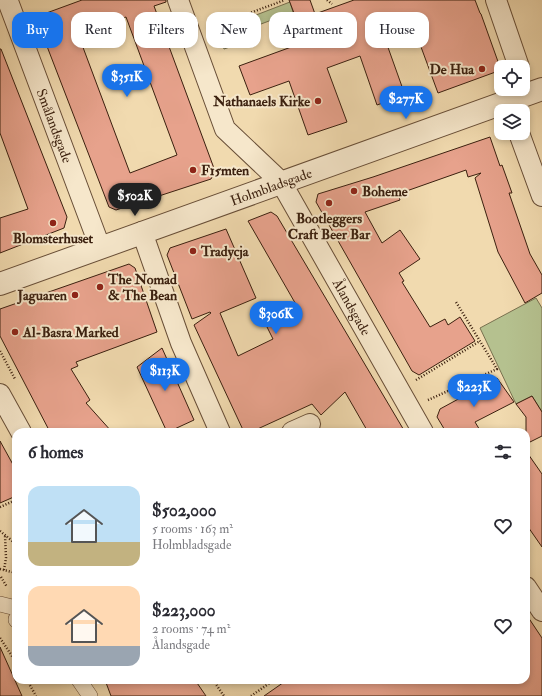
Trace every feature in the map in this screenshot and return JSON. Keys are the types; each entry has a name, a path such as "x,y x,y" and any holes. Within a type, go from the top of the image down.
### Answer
{"street":[{"name":"Ålandsgade","path":"178,0 182,12"},
{"path":"496,0 517,60"},
{"name":"Smålandsgade","path":"9,4 100,247"},
{"name":"Ålandsgade","path":"195,48 225,129 281,182 421,428"},
{"name":"Holmbladsgade","path":"511,104 531,87"},
{"name":"Holmbladsgade","path":"0,284 281,182 494,111"},
{"path":"522,140 542,196"},
{"path":"142,232 181,343 218,428"},
{"path":"0,394 19,428"},
{"path":"301,428 310,424"},
{"path":"530,593 542,611"},
{"path":"0,604 12,607"},
{"path":"82,684 90,696"}],"path":[{"path":"198,32 285,0"},
{"path":"327,0 332,4"},
{"path":"410,410 425,401 497,369 456,302"},
{"path":"398,389 414,382 480,341"},
{"path":"0,507 12,502"},
{"path":"0,531 12,541"},
{"path":"4,570 6,558 5,535"},
{"path":"0,569 12,572"},
{"path":"0,638 12,656"},
{"path":"29,684 36,696"},
{"path":"216,684 224,696"},
{"path":"251,696 268,684"}],"green space":[{"path":"290,2 293,12 269,12 269,21 261,24 261,13"},
{"path":"536,298 542,308 542,412 532,396 516,404 480,328"}],"building":[{"path":"82,0 166,0 166,2 154,6 156,12 134,12 134,39 126,17 126,12 71,12 71,48 83,48 130,173 177,155 137,48 170,48 215,171 211,179 116,210 109,207 48,48 63,48 63,12 49,12"},
{"path":"289,0 310,0 314,12 294,12"},
{"path":"354,0 475,0 497,60 494,60 494,73 438,93 421,48 429,48 429,12 365,12 365,48 388,48 405,95 377,105 360,56 327,68 347,122 308,135 289,81 250,95 239,66 288,48 357,48 357,12 321,12"},
{"path":"0,49 67,217 64,228 0,253 0,218 28,209 0,133"},
{"path":"490,137 500,166 502,165 512,193 509,193 530,254 542,275 542,293 525,303 498,252 475,178 481,173 468,177 466,170 398,194 400,200 365,212 382,243 400,230 420,259 399,273 404,281 402,282 430,327 445,319 448,325 460,317 475,341 419,375 412,371 316,202 318,194"},
{"path":"271,212 277,216 403,428 366,428 345,392 321,415 312,404 260,428 242,428 194,325 211,313 210,312 192,319 167,255 170,248 226,229 256,298 220,313 238,356 273,339 266,325 298,308 248,221"},
{"path":"129,264 135,268 157,332 76,362 78,366 71,369 90,400 86,403 108,428 48,428 0,336 0,309"},
{"path":"162,348 194,420 177,428 165,428 137,367"},
{"path":"497,378 514,402 475,422 479,428 444,428 437,417 440,409"},
{"path":"532,396 542,412 542,436 530,442 530,428 526,428 526,417 516,404"},
{"path":"0,441 12,463 12,498 0,503"},
{"path":"530,457 542,474 542,547 530,530"},
{"path":"530,620 542,638 542,696 264,696 281,684 530,684"},
{"path":"0,647 12,674 12,684 17,684 22,696 0,696"},
{"path":"106,684 198,684 206,696 111,696"}],"place":[{"name":"De Hua","path":"482,69"},
{"name":"Nathanaels Kirke","path":"318,101"},
{"name":"F15mten","path":"193,170"},
{"name":"Boheme","path":"354,191"},
{"name":"Bootleggers Craft Beer Bar","path":"329,203"},
{"name":"Blomsterhuset","path":"53,223"},
{"name":"Tradycja","path":"193,251"},
{"name":"The Nomad & The Bean","path":"100,287"},
{"name":"Jaguaren","path":"75,295"},
{"name":"Al-Basra Marked","path":"15,332"}]}
